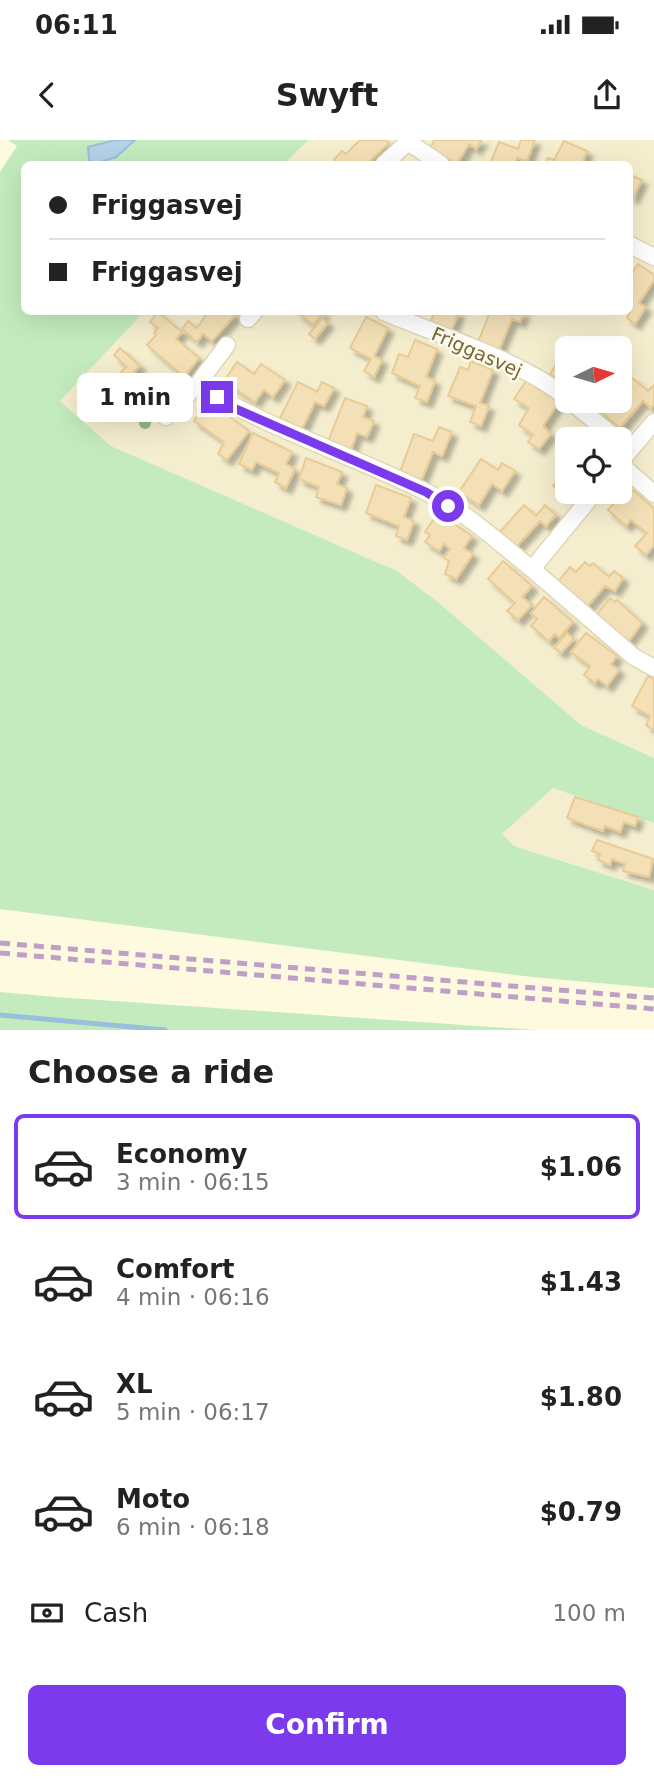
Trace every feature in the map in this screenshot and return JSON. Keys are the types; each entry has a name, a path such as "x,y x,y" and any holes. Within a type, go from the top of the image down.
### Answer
{"street":[{"path":"387,161 409,141 438,161"},
{"path":"633,246 654,257"},
{"name":"Friggasvej","path":"391,315 510,365 555,388"},
{"path":"166,417 197,385 227,345"},
{"path":"197,385 236,409 426,492 470,519 634,657 654,668"},
{"name":"Friggasvej","path":"583,413 597,427"},
{"path":"632,441 654,422"},
{"name":"Friggasvej","path":"632,465 654,494"},
{"path":"532,569 585,504"}],"shaded area":[{"path":"308,140 654,140 654,758 581,725 439,603 397,571 111,446 59,400 141,315 633,315 633,161 287,161"},
{"path":"553,788 654,823 654,890 514,846 501,834"}],"green space":[{"path":"8,140 308,140 287,161 21,161 21,315 141,315 60,401 111,446 397,571 439,603 581,725 654,758 654,823 553,788 502,834 514,846 654,890 654,988 532,977 0,909 0,172 17,146"},
{"path":"0,992 56,997 536,1030 0,1030"}],"water":[{"path":"115,140 135,140 116,157 104,161 89,160 88,147"}],"building":[{"path":"360,140 386,140 389,143 370,161 334,160 342,151 346,154"},
{"path":"435,140 482,140 476,149 469,144 459,161 451,161 429,149"},
{"path":"521,140 535,140 527,161 517,158 516,161 491,161 499,142 518,149"},
{"path":"564,141 587,151 583,161 546,161 548,158 554,160"},
{"path":"633,176 642,180 633,198"},
{"path":"638,264 654,275 654,280 639,303 646,307 635,324 627,318 633,315 633,272"},
{"path":"156,315 162,315 182,332 176,339 199,358 184,377 147,345 156,335 154,333 158,328 150,322"},
{"path":"206,315 235,315 212,341 203,334 197,342 182,329 188,321 197,328"},
{"path":"301,315 321,315 313,325"},
{"path":"433,315 458,315 451,332 430,324"},
{"path":"489,315 523,315 520,322 512,319 499,350 478,342"},
{"path":"366,317 388,328 374,356 382,360 374,377 364,371 371,359 350,348"},
{"path":"322,318 328,323 315,339 309,334"},
{"path":"415,340 437,349 426,377 435,381 427,402 415,398 420,386 392,373 399,354 408,357"},
{"path":"120,348 140,366 134,372 154,392 138,408 111,383 126,367 114,355"},
{"path":"471,361 493,370 480,403 489,406 481,426 470,422 476,406 448,396 460,367 468,370"},
{"path":"237,362 254,374 261,364 285,380 273,397 264,390 255,402 224,381"},
{"path":"632,378 648,391 654,385 654,404 651,408 643,401 621,427 602,413 632,413"},
{"path":"526,381 555,399 555,408 543,426 551,434 539,449 528,442 533,435 519,425 529,408 514,399"},
{"path":"298,382 317,392 322,382 334,388 324,406 315,402 302,429 280,418"},
{"path":"345,398 367,406 363,417 374,421 367,437 357,433 351,450 328,442"},
{"path":"208,401 249,431 227,460 218,454 224,442 194,421"},
{"path":"439,427 452,432 442,456 433,452 421,481 400,472 414,434 433,441"},
{"path":"253,433 292,452 286,464 295,469 286,488 275,482 279,473 256,462 252,470 239,464"},
{"path":"306,458 342,472 337,484 347,488 341,505 316,497 319,487 299,479"},
{"path":"481,459 498,470 502,463 515,471 502,491 492,484 479,505 459,492"},
{"path":"376,485 411,498 404,517 414,521 407,540 396,536 399,526 366,513"},
{"path":"632,491 654,509 654,545 646,555 635,546 647,533 631,520 626,526 608,510 613,504 632,504"},
{"path":"524,505 536,516 545,505 556,515 546,526 540,521 516,547 500,532"},
{"path":"438,513 472,536 464,548 473,554 456,579 445,574 449,561 444,558 450,549 444,544 439,551 425,542 430,535 425,532"},
{"path":"503,561 532,586 522,597 532,605 518,620 507,611 515,603 488,579"},
{"path":"585,562 590,566 593,563 609,577 614,571 623,578 615,591 605,586 586,608 557,583 570,567 576,572"},
{"path":"544,597 573,622 559,638 555,634 549,641 531,626 537,619 531,613"},
{"path":"610,598 615,602 617,600 642,623 629,641 596,616"},
{"path":"567,633 574,639 561,653 554,648"},
{"path":"586,633 617,656 611,664 619,670 607,686 598,679 595,683 584,675 590,666 571,652"},
{"path":"648,676 654,679 654,730 646,725 650,716 632,706"},
{"path":"575,797 638,817 635,826 624,822 620,832 605,826 603,831 567,818"},
{"path":"597,840 653,859 649,877 623,871 625,864 612,859 610,865 598,860 600,854 592,851"}],"waterway":[{"path":"0,1015 165,1030"}],"railway":[{"path":"0,943 654,998"},
{"path":"0,953 654,1009"}],"route":[{"path":"217,397 236,409 426,492 448,506"}]}
